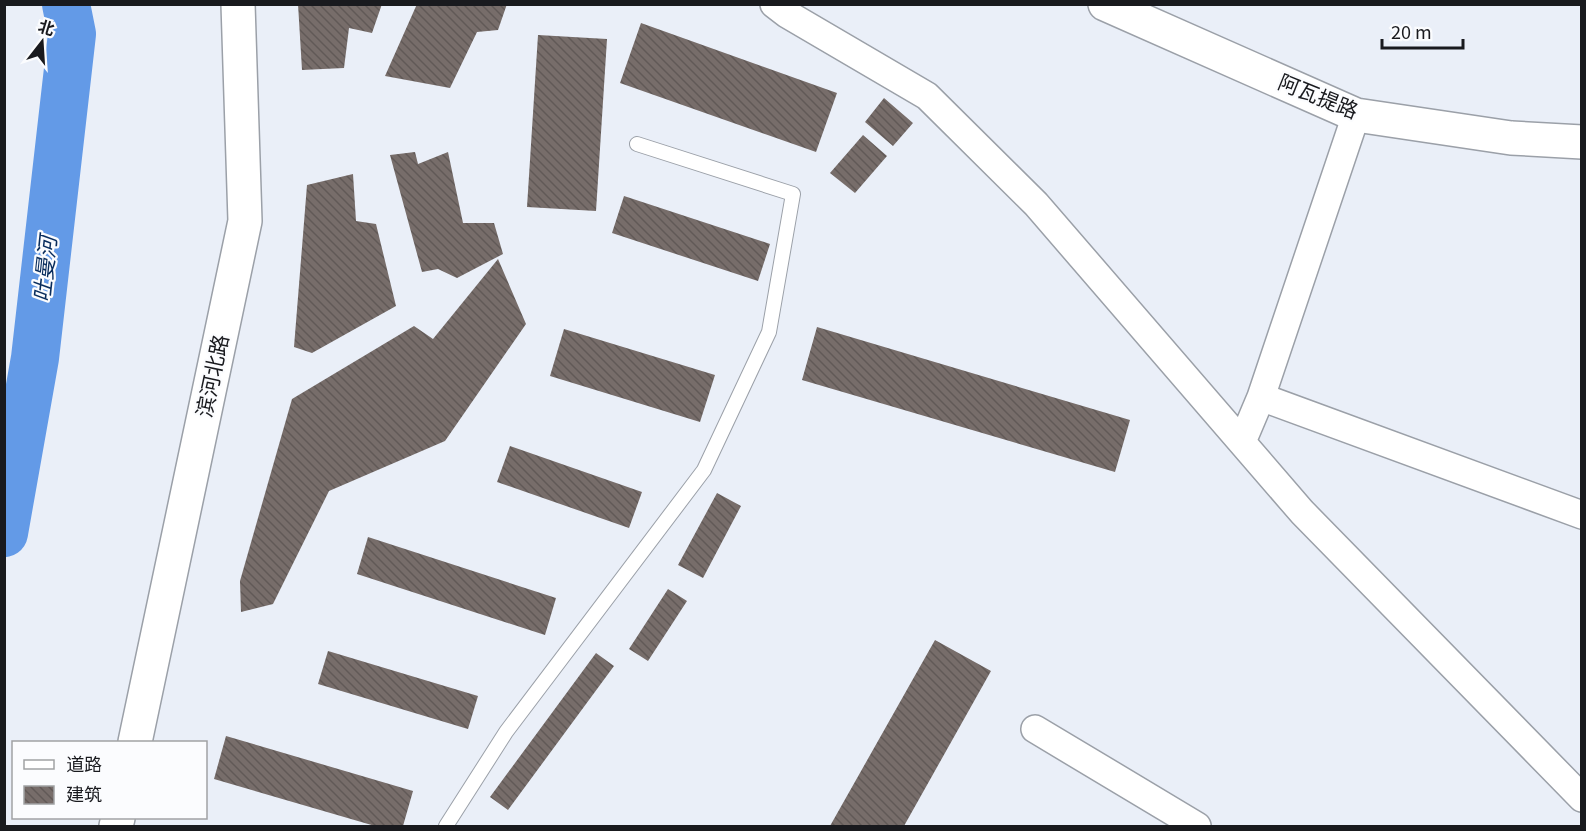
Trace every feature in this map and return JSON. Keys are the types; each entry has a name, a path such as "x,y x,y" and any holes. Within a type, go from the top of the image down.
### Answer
{"main road":[{"name":"滨河北路","path":"135,741 245,221 238,4"},
{"name":"阿瓦提路","path":"1105,4 1356,116 1511,138 1581,142"}],"street":[{"path":"774,4 787,15 927,96 1036,204 1302,512 1581,798"},
{"path":"1242,442 1261,397 1356,116"},
{"path":"1261,397 1581,514"},
{"path":"1035,729 1197,826"}],"lane":[{"path":"446,826 506,732 704,470 769,332 793,194 638,144"}],"building":[{"path":"298,4 382,4 372,33 349,28 344,68 302,70"},
{"path":"417,4 507,4 498,30 477,32 450,88 385,76"},
{"path":"641,23 837,93 816,152 620,83"},
{"path":"538,35 607,39 596,211 527,207"},
{"path":"884,98 913,123 893,146 865,122"},
{"path":"863,135 887,156 855,193 830,173"},
{"path":"415,152 418,164 448,152 463,223 494,223 503,254 457,278 438,269 422,272 390,155"},
{"path":"353,174 356,221 376,224 396,306 312,353 294,347 307,185"},
{"path":"624,196 770,244 758,281 612,233"},
{"path":"498,259 526,324 445,441 329,491 273,604 241,612 240,581 292,399 414,326 433,339"},
{"path":"817,327 1130,420 1115,472 802,380"},
{"path":"564,329 715,375 700,422 550,376"},
{"path":"510,446 642,492 629,528 497,482"},
{"path":"717,493 741,506 703,578 678,565"},
{"path":"368,537 556,598 545,635 357,574"},
{"path":"668,589 687,601 648,661 629,649"},
{"path":"935,640 991,671 904,826 830,826"},
{"path":"328,651 478,696 468,729 318,684"},
{"path":"596,653 614,666 508,810 490,797"},
{"path":"226,736 413,791 403,826 375,826 214,779"}],"waterway":[{"name":"吐曼河","path":"4,533 35,358 72,34 66,4"}]}
